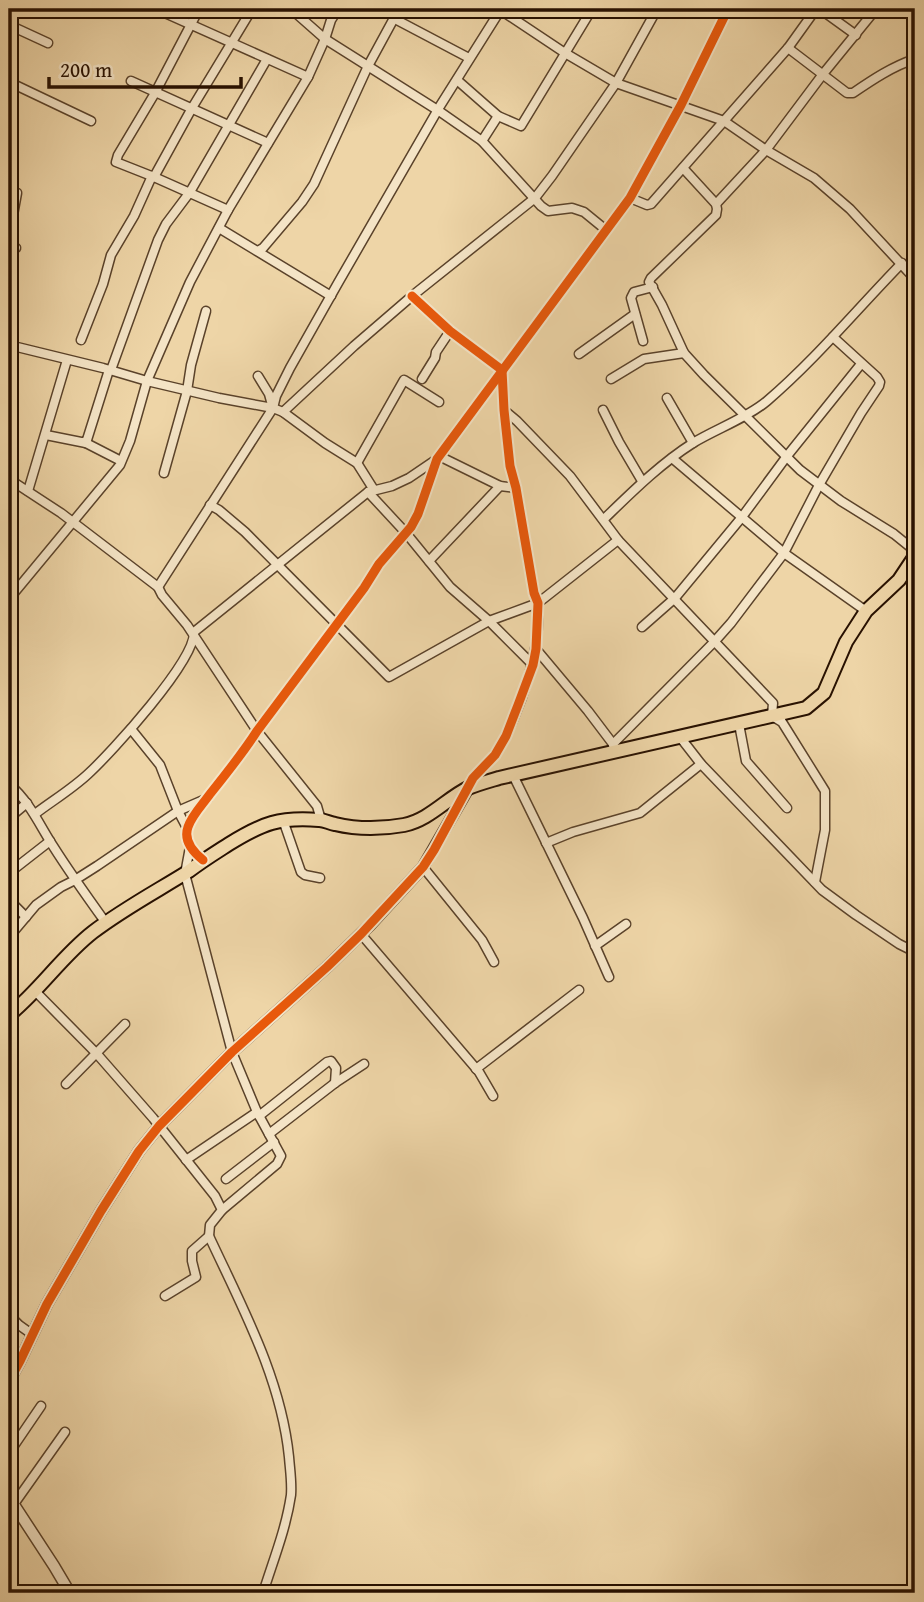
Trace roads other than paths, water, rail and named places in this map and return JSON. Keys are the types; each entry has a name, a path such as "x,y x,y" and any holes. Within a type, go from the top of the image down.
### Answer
{"main road":[{"path":"9,1016 35,992 71,951 93,932 255,828 283,820 321,820 335,824 386,828 407,825 425,818 468,788 613,748 680,737 806,708 824,693 846,642 866,611 899,580 915,553"}],"street":[{"path":"156,9 308,77"},
{"path":"200,9 116,162 228,210"},
{"path":"81,340 111,256 192,108 252,9"},
{"path":"291,9 301,12 325,39 482,141 548,211 572,208 584,212 606,230"},
{"path":"9,599 121,461 130,441 147,381 190,282 228,210 308,77 338,9"},
{"path":"258,251 302,202 314,184 368,66 399,9"},
{"path":"158,587 273,408 290,368 440,106 500,9 565,53 616,82 724,121 814,178 850,209 915,279"},
{"path":"457,80 498,116 521,126 592,9"},
{"path":"283,412 354,345 535,198 616,82 657,9"},
{"path":"187,828 379,565 406,533 418,514 438,457 630,198 681,105 727,9"},
{"path":"630,198 651,204 788,48 818,9 856,35"},
{"path":"716,204 766,150 876,9"},
{"path":"393,18 469,58"},
{"path":"9,25 48,43"},
{"path":"788,48 847,93 853,93 880,75 915,59"},
{"path":"84,442 86,443 158,240 166,224 190,192 267,59"},
{"path":"131,81 268,144"},
{"path":"9,82 91,121"},
{"path":"482,141 498,116"},
{"path":"683,168 716,204 716,215 649,282 684,353 800,470 915,553"},
{"path":"9,237 17,193"},
{"path":"219,228 331,296"},
{"path":"604,519 642,481 672,458 693,443 765,403 833,337 902,263"},
{"path":"643,341 631,298 634,292 653,287"},
{"path":"412,296 450,331 502,370"},
{"path":"164,473 206,311"},
{"path":"579,354 635,314"},
{"path":"422,379 450,331"},
{"path":"536,649 588,711 613,748 731,623 784,553 819,485 879,386 877,377 833,337"},
{"path":"9,345 187,391 283,412 357,463 371,491 450,587 533,665"},
{"path":"611,379 644,359 684,353"},
{"path":"29,491 67,360"},
{"path":"642,627 675,598 861,364"},
{"path":"9,1381 47,1304 129,1164 159,1126 232,1052 327,967 423,867 473,779 495,755 506,736 533,665 538,603 510,466 502,370"},
{"path":"258,376 269,394 273,408"},
{"path":"357,463 404,380 439,402"},
{"path":"667,398 693,443"},
{"path":"504,410 556,460 618,540 773,703 772,716 782,722 825,791 825,830 815,882"},
{"path":"604,410 619,443 642,481"},
{"path":"46,435 84,442 121,461"},
{"path":"438,457 500,486 516,488"},
{"path":"35,814 86,776 131,729 183,660 194,632 371,491 409,478 438,457"},
{"path":"672,458 784,553 866,611"},
{"path":"9,479 73,522 158,587 257,731 317,806 321,820"},
{"path":"429,561 500,486"},
{"path":"210,505 245,532 389,677 489,621 538,603 618,540"},
{"path":"739,724 746,761 787,808"},
{"path":"131,729 160,765 187,828 190,847 184,874 232,1052 258,1114 281,1156 280,1161 222,1210 210,1225 209,1236 269,1367 287,1431 291,1494 263,1593"},
{"path":"680,737 701,764 822,890 915,953"},
{"path":"546,843 573,832 640,813 701,764"},
{"path":"513,775 609,977"},
{"path":"9,784 35,814 75,880 106,923"},
{"path":"9,937 36,905 61,887 178,811 208,798"},
{"path":"9,818 27,803"},
{"path":"283,820 301,872 320,878"},
{"path":"9,873 50,841"},
{"path":"190,847 203,860"},
{"path":"423,867 482,940 494,962"},
{"path":"9,900 26,917"},
{"path":"596,946 626,924"},
{"path":"361,934 475,1069 493,1096"},
{"path":"475,1069 579,990"},
{"path":"35,992 97,1054 159,1126 215,1196 222,1210"},
{"path":"66,1084 125,1024"},
{"path":"186,1160 258,1114 327,1062 331,1061 336,1068 335,1083"},
{"path":"226,1179 335,1083 364,1064"},
{"path":"165,1296 196,1277 192,1251 209,1236"},
{"path":"9,1315 33,1335"},
{"path":"9,1453 41,1406"},
{"path":"65,1432 11,1501 69,1593"}]}
